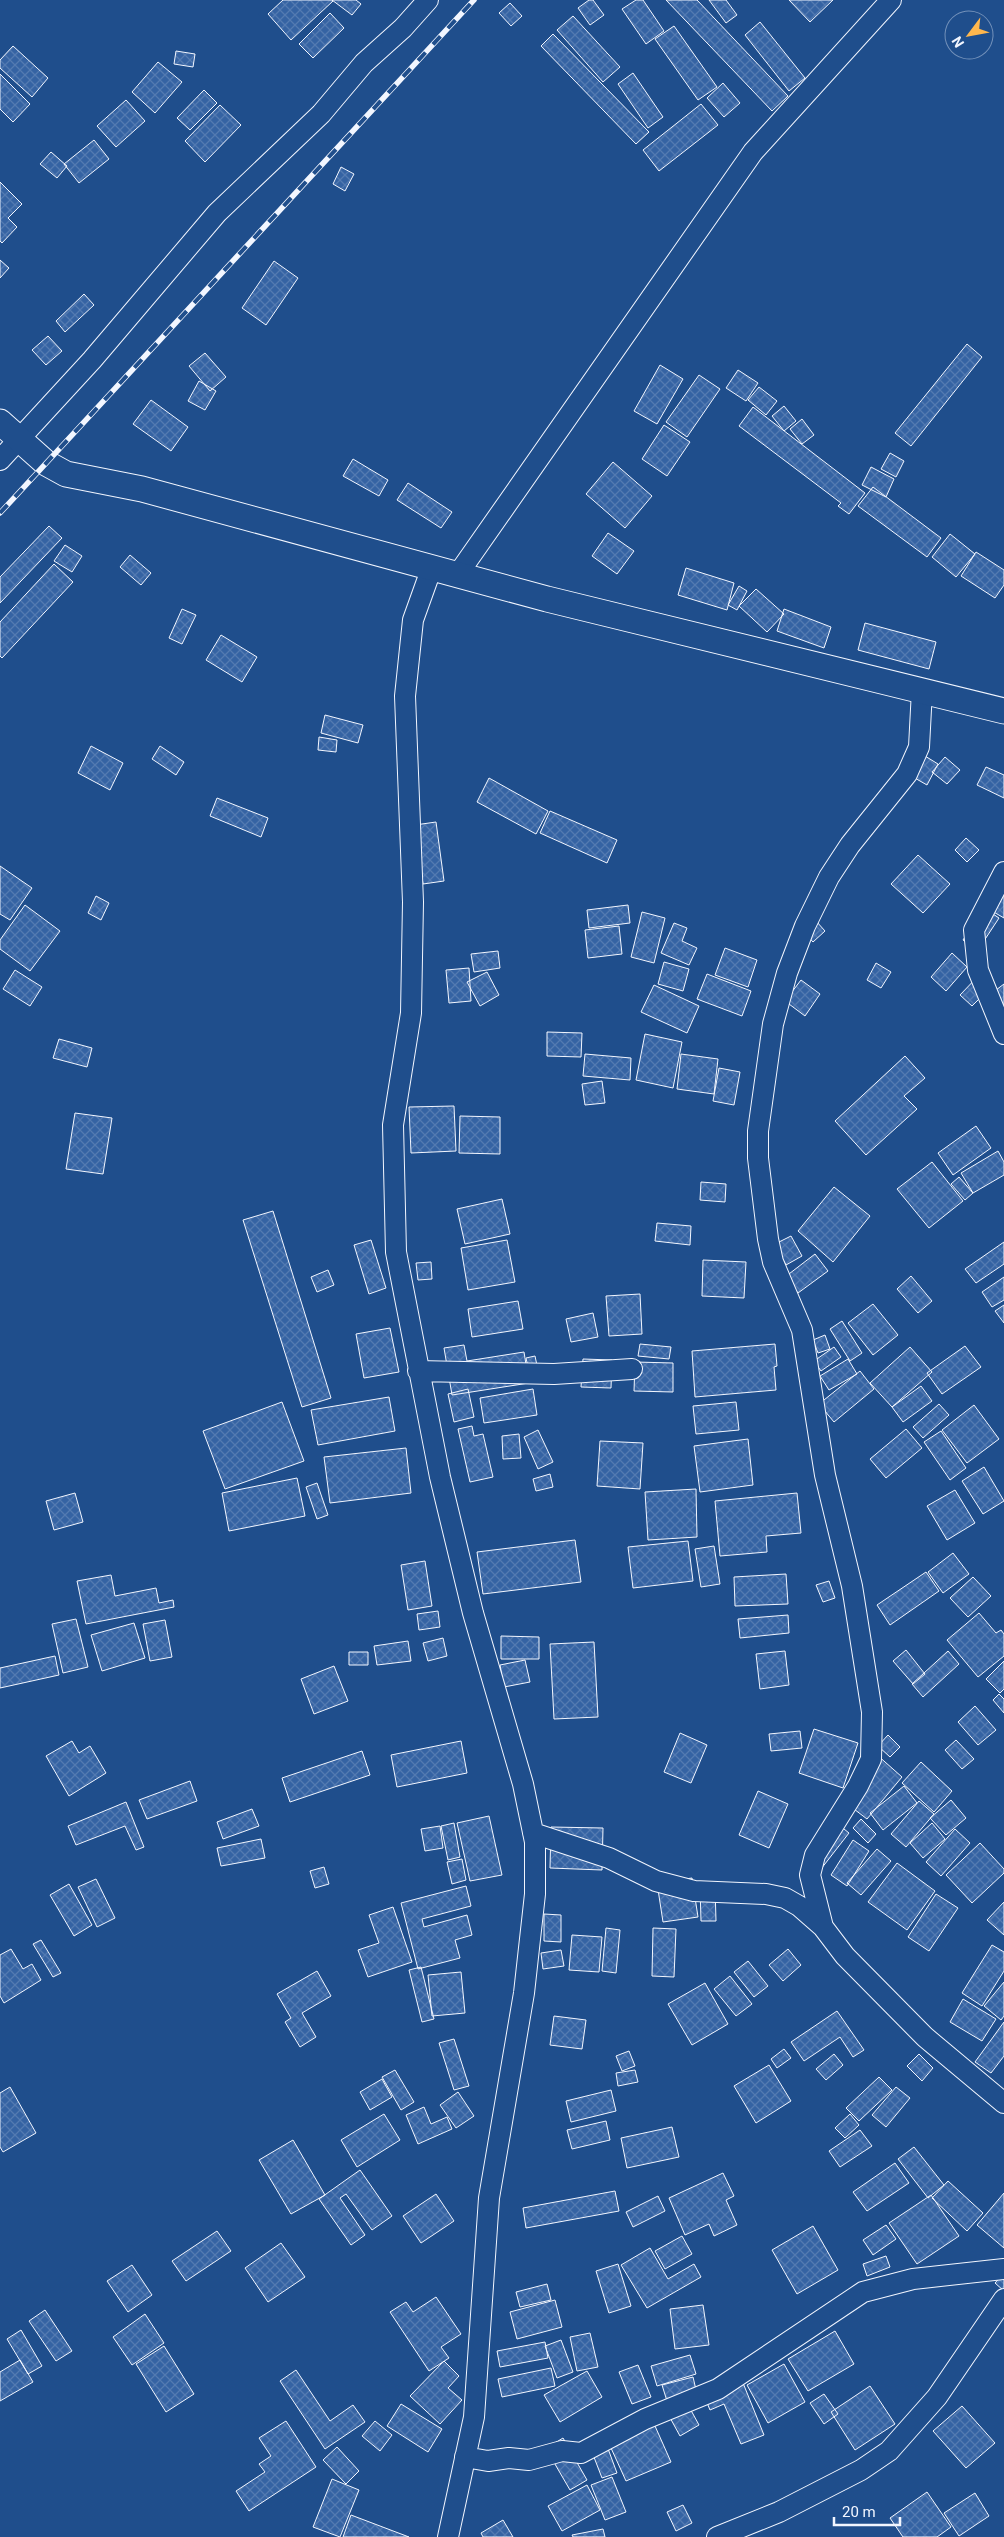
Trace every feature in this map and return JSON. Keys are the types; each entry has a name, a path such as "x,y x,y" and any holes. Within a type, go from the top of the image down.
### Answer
{"street":[{"path":"0,460 92,360 217,213 321,114 364,63 403,28 428,0"},
{"path":"458,574 753,152 891,0"},
{"path":"0,422 46,463 66,474 142,489 557,601 1004,711"},
{"path":"432,567 413,620 405,696 412,853 411,1013 393,1125 396,1252 440,1478 473,1613 523,1784 533,1832 535,1894 524,1993 489,2198 474,2417 448,2537"},
{"path":"823,1928 810,1875 814,1854 858,1786 871,1759 872,1712 852,1586 825,1475 802,1330 773,1262 768,1238 758,1158 758,1131 774,1024 787,973 805,926 829,877 850,846 907,774 919,747 922,690"},
{"path":"1004,872 974,930 978,970 1004,1034"},
{"path":"418,1371 554,1374 632,1369"},
{"path":"533,1832 608,1858 656,1881 694,1891 766,1894 786,1898 799,1906 823,1928 845,1956 925,2037 1004,2103"},
{"path":"465,2457 488,2461 509,2458 529,2460 562,2451 581,2453 645,2419 718,2389 863,2292 913,2279 1004,2269"},
{"path":"717,2537 779,2512 861,2470 889,2451 937,2397 1004,2299"}],"building":[{"path":"283,0 333,1 291,40 268,14"},
{"path":"332,0 356,0 361,4 352,15"},
{"path":"589,0 593,0 604,15 590,25 578,8"},
{"path":"636,0 643,0 664,31 646,44 622,9"},
{"path":"666,0 697,0 788,96 772,111"},
{"path":"709,0 726,0 737,15 726,23"},
{"path":"789,0 833,0 810,22"},
{"path":"510,3 522,16 511,26 499,13"},
{"path":"330,13 344,28 313,58 299,44"},
{"path":"573,16 620,67 603,82 557,30"},
{"path":"760,22 805,78 789,91 745,35"},
{"path":"674,26 717,87 698,100 655,39"},
{"path":"553,34 649,132 636,144 541,46"},
{"path":"13,46 48,78 32,97 0,68 0,60"},
{"path":"176,51 195,54 193,67 174,64"},
{"path":"158,62 182,82 155,113 132,92"},
{"path":"633,73 663,117 648,128 618,84"},
{"path":"0,74 30,104 13,122 0,109"},
{"path":"723,83 740,103 724,117 707,98"},
{"path":"204,90 217,103 190,130 177,118"},
{"path":"126,100 145,121 116,147 97,126"},
{"path":"701,104 718,125 659,171 643,150"},
{"path":"220,105 241,125 205,162 185,141"},
{"path":"94,140 109,159 79,183 64,164"},
{"path":"51,152 67,166 57,178 40,164"},
{"path":"341,167 354,174 345,191 333,184"},
{"path":"0,182 22,204 8,218 17,227 2,243 0,241"},
{"path":"0,260 9,268 0,278"},
{"path":"274,261 298,278 266,325 242,308"},
{"path":"84,294 94,305 65,332 56,321"},
{"path":"48,336 62,351 46,365 32,350"},
{"path":"967,344 982,357 911,446 895,433"},
{"path":"205,353 226,377 210,391 189,366"},
{"path":"660,365 683,379 657,424 634,411"},
{"path":"738,370 758,383 746,401 726,388"},
{"path":"699,375 720,389 687,437 666,422"},
{"path":"199,381 216,391 205,410 188,401"},
{"path":"759,387 777,401 766,415 748,400"},
{"path":"151,400 188,427 171,451 133,424"},
{"path":"784,406 796,421 784,431 772,416"},
{"path":"753,407 865,493 849,514 838,506 841,503 739,426"},
{"path":"802,419 814,435 802,444 790,429"},
{"path":"664,425 690,442 667,476 642,459"},
{"path":"890,453 904,461 896,477 881,469"},
{"path":"353,459 388,480 379,496 343,476"},
{"path":"613,462 652,496 625,528 586,494"},
{"path":"871,467 894,479 886,497 862,485"},
{"path":"408,483 452,512 441,528 397,500"},
{"path":"873,487 941,538 927,557 858,506"},
{"path":"49,526 62,538 0,603 0,577"},
{"path":"608,533 634,551 617,574 592,556"},
{"path":"950,534 975,554 956,577 932,557"},
{"path":"65,545 82,556 72,572 54,561"},
{"path":"976,552 1004,570 1004,585 995,598 961,576"},
{"path":"130,555 151,573 141,585 120,567"},
{"path":"54,564 73,582 2,658 0,656 0,622"},
{"path":"686,568 734,583 727,610 678,595"},
{"path":"739,586 747,591 737,610 728,605"},
{"path":"756,589 784,614 767,632 739,606"},
{"path":"182,609 196,615 182,644 169,638"},
{"path":"784,609 831,627 824,648 777,631"},
{"path":"865,623 936,642 929,669 858,650"},
{"path":"221,635 257,657 242,682 206,660"},
{"path":"325,715 363,725 358,743 321,733"},
{"path":"319,737 337,740 336,752 318,750"},
{"path":"91,746 123,763 110,790 78,773"},
{"path":"160,746 184,762 176,775 152,759"},
{"path":"925,756 938,764 927,785 913,777"},
{"path":"945,757 960,770 947,784 932,772"},
{"path":"986,767 1004,775 1004,798 977,785"},
{"path":"489,778 548,811 536,834 477,802"},
{"path":"217,798 268,818 261,837 210,816"},
{"path":"550,811 617,840 607,863 540,833"},
{"path":"436,822 444,881 423,884 415,825"},
{"path":"966,838 979,850 967,862 955,850"},
{"path":"918,855 950,884 923,913 891,884"},
{"path":"0,866 32,888 10,920 0,914"},
{"path":"1004,876 1004,918 985,907"},
{"path":"96,896 109,903 101,920 88,913"},
{"path":"25,905 60,931 30,971 0,949 0,940"},
{"path":"628,905 630,923 589,928 587,910"},
{"path":"984,908 999,918 978,950 963,940"},
{"path":"642,912 665,918 654,963 631,957"},
{"path":"816,921 825,931 813,942 804,932"},
{"path":"674,923 687,928 682,941 697,948 689,965 661,953"},
{"path":"619,926 622,954 588,958 585,930"},
{"path":"725,948 757,960 748,987 715,975"},
{"path":"498,951 500,968 474,972 471,954"},
{"path":"952,953 967,967 946,991 931,977"},
{"path":"664,962 689,969 683,991 658,984"},
{"path":"876,963 891,972 881,988 867,980"},
{"path":"469,968 471,1001 449,1003 446,970"},
{"path":"15,970 42,987 30,1006 3,989"},
{"path":"487,972 499,995 480,1006 467,982"},
{"path":"981,973 993,985 972,1006 960,995"},
{"path":"707,974 751,991 742,1016 697,999"},
{"path":"801,980 820,994 805,1016 785,1001"},
{"path":"1004,984 1004,1026 984,999"},
{"path":"654,985 699,1006 687,1033 641,1012"},
{"path":"547,1032 582,1033 581,1057 547,1056"},
{"path":"645,1034 682,1042 673,1088 636,1080"},
{"path":"59,1039 92,1048 87,1067 53,1058"},
{"path":"585,1054 631,1058 630,1080 583,1076"},
{"path":"681,1054 718,1059 714,1094 677,1089"},
{"path":"905,1056 925,1078 904,1096 917,1109 866,1155 835,1121"},
{"path":"719,1068 740,1072 734,1105 713,1101"},
{"path":"602,1081 605,1103 585,1105 582,1084"},
{"path":"454,1106 456,1151 411,1153 409,1107"},
{"path":"75,1113 112,1118 103,1174 66,1169"},
{"path":"460,1116 500,1117 500,1154 459,1153"},
{"path":"976,1126 991,1148 953,1175 938,1153"},
{"path":"998,1151 1004,1162 1004,1175 973,1193 961,1173"},
{"path":"932,1162 963,1201 929,1228 897,1189"},
{"path":"959,1177 973,1193 965,1200 951,1184"},
{"path":"701,1182 726,1184 725,1202 700,1200"},
{"path":"834,1187 870,1216 833,1262 798,1231"},
{"path":"502,1199 510,1234 465,1244 457,1209"},
{"path":"273,1211 331,1398 302,1407 243,1220"},
{"path":"657,1223 691,1226 690,1245 655,1241"},
{"path":"791,1236 802,1256 786,1265 775,1244"},
{"path":"371,1240 386,1288 369,1294 354,1245"},
{"path":"507,1240 515,1282 468,1290 461,1248"},
{"path":"1004,1242 1004,1264 976,1283 965,1269"},
{"path":"815,1254 828,1271 798,1293 785,1277"},
{"path":"703,1260 746,1262 744,1298 702,1296"},
{"path":"431,1262 432,1279 418,1280 416,1263"},
{"path":"328,1270 334,1285 317,1292 311,1277"},
{"path":"911,1276 932,1301 918,1313 897,1289"},
{"path":"1004,1277 1004,1300 992,1307 982,1292"},
{"path":"640,1294 642,1334 609,1336 606,1296"},
{"path":"518,1301 523,1329 472,1337 468,1309"},
{"path":"873,1304 898,1335 873,1355 848,1323"},
{"path":"1004,1305 1004,1323 995,1311"},
{"path":"593,1313 598,1337 571,1342 566,1319"},
{"path":"842,1321 862,1353 850,1361 830,1329"},
{"path":"390,1328 399,1372 364,1378 356,1334"},
{"path":"825,1335 830,1349 818,1353 813,1340"},
{"path":"640,1344 671,1347 669,1359 638,1356"},
{"path":"775,1344 777,1366 774,1367 776,1390 695,1397 692,1351"},
{"path":"464,1345 467,1361 524,1352 529,1383 452,1395 444,1348"},
{"path":"965,1346 981,1367 942,1394 927,1373"},
{"path":"834,1347 841,1357 821,1371 814,1361"},
{"path":"910,1347 932,1372 892,1407 870,1383"},
{"path":"535,1356 539,1375 530,1376 526,1358"},
{"path":"583,1359 612,1360 611,1388 581,1387"},
{"path":"848,1359 857,1374 829,1390 820,1376"},
{"path":"635,1362 673,1363 673,1392 634,1391"},
{"path":"860,1371 874,1389 834,1422 819,1404"},
{"path":"921,1386 932,1401 903,1422 892,1407"},
{"path":"468,1389 474,1417 454,1422 448,1394"},
{"path":"533,1389 537,1415 484,1423 480,1398"},
{"path":"389,1397 395,1431 318,1445 311,1410"},
{"path":"282,1402 304,1461 225,1489 203,1431"},
{"path":"736,1402 739,1430 696,1434 693,1406"},
{"path":"939,1404 949,1415 923,1438 913,1427"},
{"path":"974,1405 999,1439 967,1463 942,1430"},
{"path":"472,1426 474,1436 483,1434 493,1477 470,1482 458,1429"},
{"path":"906,1429 922,1448 886,1478 870,1459"},
{"path":"538,1430 553,1462 538,1469 524,1437"},
{"path":"941,1431 966,1468 950,1480 924,1442"},
{"path":"519,1434 521,1458 503,1459 502,1436"},
{"path":"748,1439 753,1485 700,1492 694,1446"},
{"path":"600,1441 643,1443 640,1489 597,1486"},
{"path":"406,1448 411,1493 330,1503 324,1457"},
{"path":"984,1467 1004,1501 983,1514 962,1481"},
{"path":"550,1474 553,1487 536,1491 533,1479"},
{"path":"297,1478 305,1516 229,1531 222,1493"},
{"path":"317,1483 328,1515 317,1519 306,1487"},
{"path":"696,1489 697,1537 648,1540 645,1492"},
{"path":"955,1490 975,1523 947,1540 927,1506"},
{"path":"75,1493 83,1522 54,1530 46,1501"},
{"path":"797,1493 801,1533 766,1536 767,1552 720,1556 715,1501"},
{"path":"575,1540 581,1582 483,1594 477,1552"},
{"path":"688,1541 693,1581 633,1588 628,1547"},
{"path":"714,1546 720,1584 701,1587 695,1549"},
{"path":"953,1553 969,1574 943,1593 928,1572"},
{"path":"425,1561 432,1606 408,1610 401,1565"},
{"path":"926,1572 939,1591 890,1625 877,1605"},
{"path":"786,1574 788,1604 735,1606 734,1577"},
{"path":"111,1575 115,1596 156,1588 159,1603 173,1600 174,1607 86,1624 77,1581"},
{"path":"973,1577 991,1596 968,1617 950,1598"},
{"path":"829,1581 835,1598 823,1602 816,1585"},
{"path":"438,1611 440,1627 419,1630 417,1614"},
{"path":"979,1613 996,1633 1001,1630 1004,1634 1004,1656 978,1677 947,1640"},
{"path":"788,1615 789,1633 740,1638 738,1619"},
{"path":"76,1619 88,1667 63,1673 52,1624"},
{"path":"165,1620 172,1657 150,1661 143,1624"},
{"path":"134,1623 145,1658 102,1671 91,1635"},
{"path":"501,1636 539,1637 539,1659 501,1659"},
{"path":"443,1638 447,1656 428,1661 423,1643"},
{"path":"408,1641 411,1661 377,1665 374,1646"},
{"path":"594,1642 598,1717 554,1719 550,1644"},
{"path":"906,1650 925,1674 913,1684 893,1661"},
{"path":"785,1651 789,1685 760,1689 756,1654"},
{"path":"948,1651 959,1664 923,1697 912,1684"},
{"path":"349,1652 368,1652 368,1665 349,1665"},
{"path":"55,1656 59,1675 0,1688 0,1668"},
{"path":"525,1660 530,1682 504,1687 500,1665"},
{"path":"1004,1661 1004,1689 1000,1693 986,1679"},
{"path":"334,1666 348,1701 314,1714 301,1679"},
{"path":"999,1694 1004,1699 1004,1713 993,1700"},
{"path":"975,1706 996,1730 978,1745 958,1722"},
{"path":"814,1729 858,1743 843,1788 799,1773"},
{"path":"800,1731 802,1748 771,1751 769,1734"},
{"path":"680,1733 707,1745 691,1783 664,1772"},
{"path":"888,1735 900,1747 890,1757 878,1746"},
{"path":"956,1740 974,1759 962,1769 945,1750"},
{"path":"72,1741 79,1753 90,1746 106,1773 69,1796 46,1756"},
{"path":"461,1741 467,1773 397,1787 391,1755"},
{"path":"362,1751 370,1775 290,1802 282,1778"},
{"path":"876,1754 902,1777 867,1819 850,1806"},
{"path":"921,1762 952,1791 934,1812 902,1783"},
{"path":"190,1781 197,1801 147,1819 139,1800"},
{"path":"904,1786 917,1803 883,1830 870,1813"},
{"path":"758,1791 788,1804 769,1848 739,1835"},
{"path":"951,1800 966,1818 946,1835 930,1818"},
{"path":"919,1801 934,1814 906,1847 891,1834"},
{"path":"126,1802 144,1847 136,1850 125,1826 76,1845 68,1826"},
{"path":"252,1809 259,1826 223,1839 217,1822"},
{"path":"489,1816 502,1875 470,1881 457,1823"},
{"path":"861,1819 876,1834 868,1843 853,1828"},
{"path":"834,1821 849,1833 821,1869"},
{"path":"454,1823 460,1857 448,1860 441,1826"},
{"path":"932,1823 945,1839 923,1858 910,1843"},
{"path":"440,1826 443,1848 425,1851 421,1829"},
{"path":"551,1827 603,1828 602,1870 550,1868"},
{"path":"955,1829 970,1843 941,1876 926,1862"},
{"path":"261,1839 265,1858 221,1866 217,1848"},
{"path":"853,1840 869,1851 847,1886 831,1875"},
{"path":"980,1843 1004,1869 1004,1873 972,1903 946,1875"},
{"path":"877,1849 891,1861 861,1895 847,1883"},
{"path":"462,1859 466,1880 452,1884 447,1862"},
{"path":"897,1863 935,1891 907,1930 868,1902"},
{"path":"324,1867 329,1884 315,1888 310,1871"},
{"path":"692,1878 698,1917 663,1922 657,1883"},
{"path":"96,1879 115,1918 97,1927 78,1887"},
{"path":"69,1884 92,1925 74,1936 50,1895"},
{"path":"466,1886 471,1906 422,1919 424,1927 467,1915 472,1935 455,1940 460,1958 418,1969 401,1903"},
{"path":"715,1886 716,1921 701,1921 700,1887"},
{"path":"936,1894 958,1908 929,1951 908,1937"},
{"path":"1004,1902 1004,1935 987,1920"},
{"path":"393,1907 412,1962 368,1977 358,1950 379,1943 369,1915"},
{"path":"544,1914 561,1915 561,1942 544,1941"},
{"path":"606,1928 620,1930 616,1973 602,1971"},
{"path":"653,1928 676,1929 674,1977 652,1976"},
{"path":"572,1935 602,1937 599,1972 569,1970"},
{"path":"41,1940 61,1973 53,1977 33,1944"},
{"path":"992,1945 1004,1952 1004,1971 982,2006 962,1993"},
{"path":"11,1949 23,1969 32,1964 41,1980 4,2003 0,1996 0,1955"},
{"path":"788,1949 801,1965 783,1981 769,1965"},
{"path":"561,1950 564,1966 543,1969 541,1953"},
{"path":"748,1961 768,1986 754,1997 734,1972"},
{"path":"421,1967 434,2019 422,2022 409,1970"},
{"path":"317,1971 331,1996 302,2013 316,2037 300,2047 285,2022 291,2018 277,1994"},
{"path":"461,1972 465,2013 432,2016 428,1975"},
{"path":"730,1976 752,2004 736,2016 714,1989"},
{"path":"1004,1982 1004,2016 1001,2020 984,2006"},
{"path":"705,1983 728,2024 692,2045 668,2004"},
{"path":"963,1999 996,2019 982,2041 950,2022"},
{"path":"837,2011 864,2050 853,2057 840,2037 804,2061 791,2042"},
{"path":"554,2016 586,2020 582,2049 550,2045"},
{"path":"1004,2022 1004,2056 991,2073 975,2062"},
{"path":"454,2039 469,2086 454,2090 439,2043"},
{"path":"784,2049 791,2058 777,2068 771,2059"},
{"path":"629,2051 635,2066 622,2071 616,2056"},
{"path":"834,2054 843,2065 826,2080 816,2069"},
{"path":"919,2054 933,2068 922,2081 907,2066"},
{"path":"769,2065 791,2101 756,2123 734,2086"},
{"path":"395,2070 414,2102 401,2110 382,2077"},
{"path":"635,2070 638,2082 618,2086 616,2073"},
{"path":"879,2077 892,2090 859,2121 846,2108"},
{"path":"382,2079 392,2097 370,2110 360,2092"},
{"path":"10,2087 36,2133 3,2152 0,2147 0,2093"},
{"path":"896,2087 910,2098 886,2127 872,2115"},
{"path":"611,2090 616,2111 571,2122 566,2101"},
{"path":"458,2092 474,2116 456,2128 440,2105"},
{"path":"424,2107 431,2124 447,2117 452,2129 418,2144 406,2115"},
{"path":"384,2114 400,2140 357,2167 341,2140"},
{"path":"850,2114 859,2125 845,2138 835,2128"},
{"path":"606,2121 610,2140 572,2149 567,2130"},
{"path":"672,2127 679,2157 627,2168 621,2138"},
{"path":"860,2130 872,2146 840,2167 829,2151"},
{"path":"293,2140 325,2195 291,2214 259,2160"},
{"path":"914,2147 944,2185 928,2198 898,2159"},
{"path":"895,2163 909,2183 867,2211 853,2192"},
{"path":"360,2170 392,2216 372,2230 346,2194 340,2198 365,2235 351,2245 319,2199"},
{"path":"723,2173 734,2196 726,2200 737,2225 714,2236 709,2224 685,2235 669,2198"},
{"path":"948,2181 983,2213 967,2231 932,2198"},
{"path":"615,2191 619,2211 526,2228 523,2208"},
{"path":"1004,2193 1004,2248 977,2225"},
{"path":"436,2194 454,2221 421,2243 403,2216"},
{"path":"931,2195 959,2236 917,2264 889,2223"},
{"path":"658,2196 665,2211 633,2227 626,2212"},
{"path":"886,2225 896,2239 873,2255 863,2240"},
{"path":"813,2226 838,2270 797,2294 772,2250"},
{"path":"217,2231 231,2251 186,2281 172,2261"},
{"path":"682,2236 692,2254 665,2269 655,2251"},
{"path":"281,2243 305,2277 268,2302 245,2268"},
{"path":"650,2248 668,2279 694,2264 701,2277 647,2308 621,2265"},
{"path":"886,2256 890,2267 867,2276 863,2264"},
{"path":"618,2264 631,2306 609,2313 596,2271"},
{"path":"132,2265 152,2295 128,2312 107,2281"},
{"path":"1004,2273 1004,2291 995,2283"},
{"path":"547,2284 551,2300 520,2307 516,2292"},
{"path":"436,2297 461,2334 441,2347 449,2358 429,2371 390,2312 406,2302 413,2312"},
{"path":"555,2300 562,2327 517,2339 510,2312"},
{"path":"703,2305 709,2345 675,2349 670,2309"},
{"path":"45,2310 72,2351 56,2361 29,2321"},
{"path":"145,2314 164,2343 132,2365 113,2337"},
{"path":"21,2330 42,2366 28,2374 7,2339"},
{"path":"835,2331 854,2364 808,2391 788,2359"},
{"path":"590,2333 598,2367 577,2371 570,2337"},
{"path":"561,2340 573,2372 557,2378 545,2346"},
{"path":"545,2342 548,2358 500,2367 497,2351"},
{"path":"164,2346 194,2394 166,2412 136,2364"},
{"path":"690,2355 696,2374 657,2386 651,2366"},
{"path":"20,2360 33,2382 0,2401 0,2372"},
{"path":"444,2361 459,2376 448,2388 462,2400 440,2424 410,2396"},
{"path":"784,2364 805,2402 768,2423 747,2385"},
{"path":"638,2365 651,2397 632,2404 619,2372"},
{"path":"551,2368 555,2386 502,2397 498,2379"},
{"path":"296,2370 330,2421 353,2405 365,2422 325,2449 280,2381"},
{"path":"587,2371 602,2397 560,2422 544,2395"},
{"path":"693,2377 697,2394 667,2401 662,2385"},
{"path":"741,2378 764,2435 741,2444 724,2404 710,2410 703,2393"},
{"path":"870,2386 895,2424 855,2450 831,2412"},
{"path":"824,2394 838,2414 824,2424 810,2403"},
{"path":"687,2403 699,2425 680,2436 668,2414"},
{"path":"401,2404 442,2429 428,2452 387,2426"},
{"path":"962,2406 995,2443 966,2468 933,2431"},
{"path":"651,2417 671,2462 626,2481 606,2437"},
{"path":"286,2421 316,2467 249,2511 236,2491 265,2472 259,2464 271,2456 259,2438"},
{"path":"375,2421 392,2435 380,2451 362,2436"},
{"path":"563,2438 587,2480 570,2490 552,2459 537,2454"},
{"path":"607,2446 617,2473 602,2478 592,2452"},
{"path":"337,2447 359,2471 346,2484 323,2460"},
{"path":"612,2477 626,2512 605,2520 591,2485"},
{"path":"332,2479 359,2490 340,2537 313,2527"},
{"path":"587,2485 600,2510 562,2531 548,2506"},
{"path":"927,2492 951,2527 937,2537 903,2537 890,2518"},
{"path":"975,2493 989,2516 959,2536 944,2513"},
{"path":"683,2505 692,2523 676,2531 667,2512"},
{"path":"351,2515 409,2537 343,2537"},
{"path":"503,2520 513,2537 483,2537 481,2533"},
{"path":"603,2529 605,2537 573,2537 572,2535"}],"railway":[{"path":"0,513 474,0"}]}
